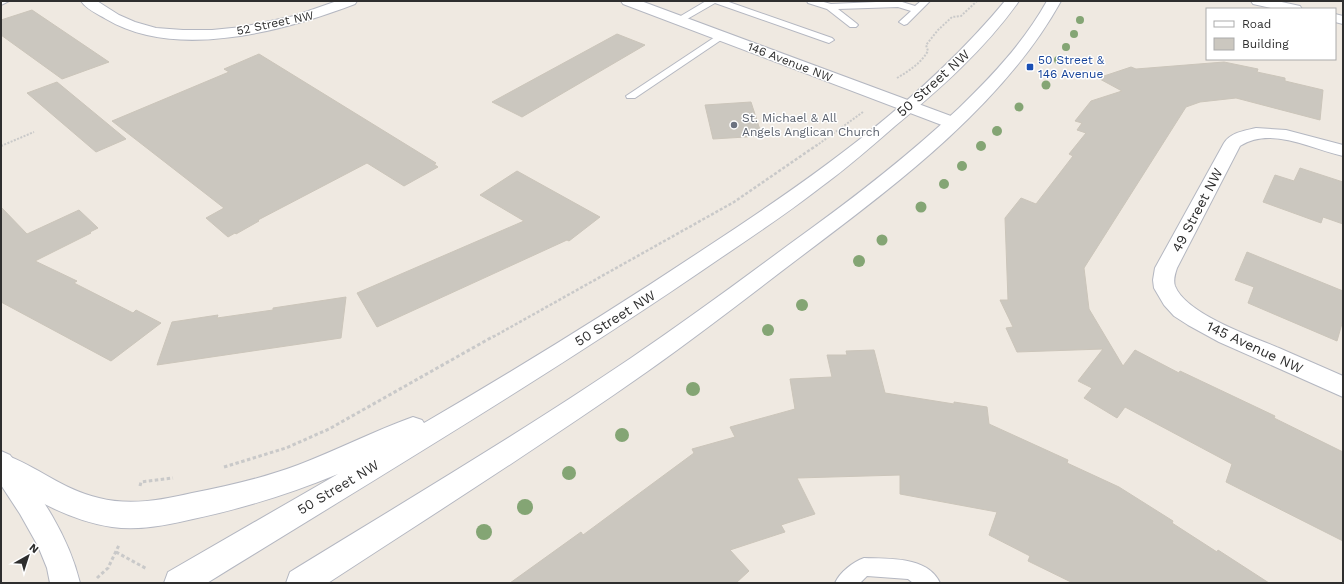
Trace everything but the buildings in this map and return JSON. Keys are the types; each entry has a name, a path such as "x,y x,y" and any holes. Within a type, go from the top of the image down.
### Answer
{"main road":[{"name":"52 Street NW","path":"88,1 122,22 159,33 177,34 221,33 261,28 294,20 350,1"},
{"name":"146 Avenue NW","path":"628,1 953,124"},
{"name":"50 Street NW","path":"179,583 500,390 647,298 774,211 823,176 909,107 958,63 978,42 1012,1"},
{"path":"301,583 616,381 676,340 839,218 897,172 953,124 987,90 1014,60 1036,31 1054,1"},
{"path":"1258,1 1290,8"},
{"name":"49 Street NW","path":"1173,300 1166,290 1163,281 1166,268 1232,143 1238,138 1254,133 1280,134 1343,151"},
{"name":"145 Avenue NW","path":"1173,300 1183,310 1211,328 1343,387"},
{"path":"2,464 53,496 76,506 102,512 129,514 161,513 210,503 283,483 325,468 500,390"},
{"path":"2,464 46,533 57,554 65,583"}],"lane":[{"path":"1,2 5,1"},
{"path":"679,20 712,1"},
{"path":"718,1 829,40"},
{"path":"812,1 830,7 899,4 917,10"},
{"path":"904,22 926,1"},
{"path":"830,7 853,26"},
{"path":"631,96 721,36"},
{"path":"845,583 864,567 911,570 930,583"}],"path":[{"path":"221,468 287,449 315,437 734,202 839,130 868,108 885,79 897,78 905,74 925,56 928,50 926,45 938,30 952,17 961,16 977,1"},
{"path":"1,146 34,132"},
{"path":"140,488 141,482 175,478"},
{"path":"103,574 116,552 120,540"},
{"path":"116,552 147,569"}],"place":[{"name":"50 Street & 146 Avenue","path":"1030,67"},
{"name":"St. Michael & All Angels Anglican Church","path":"734,125"}]}
